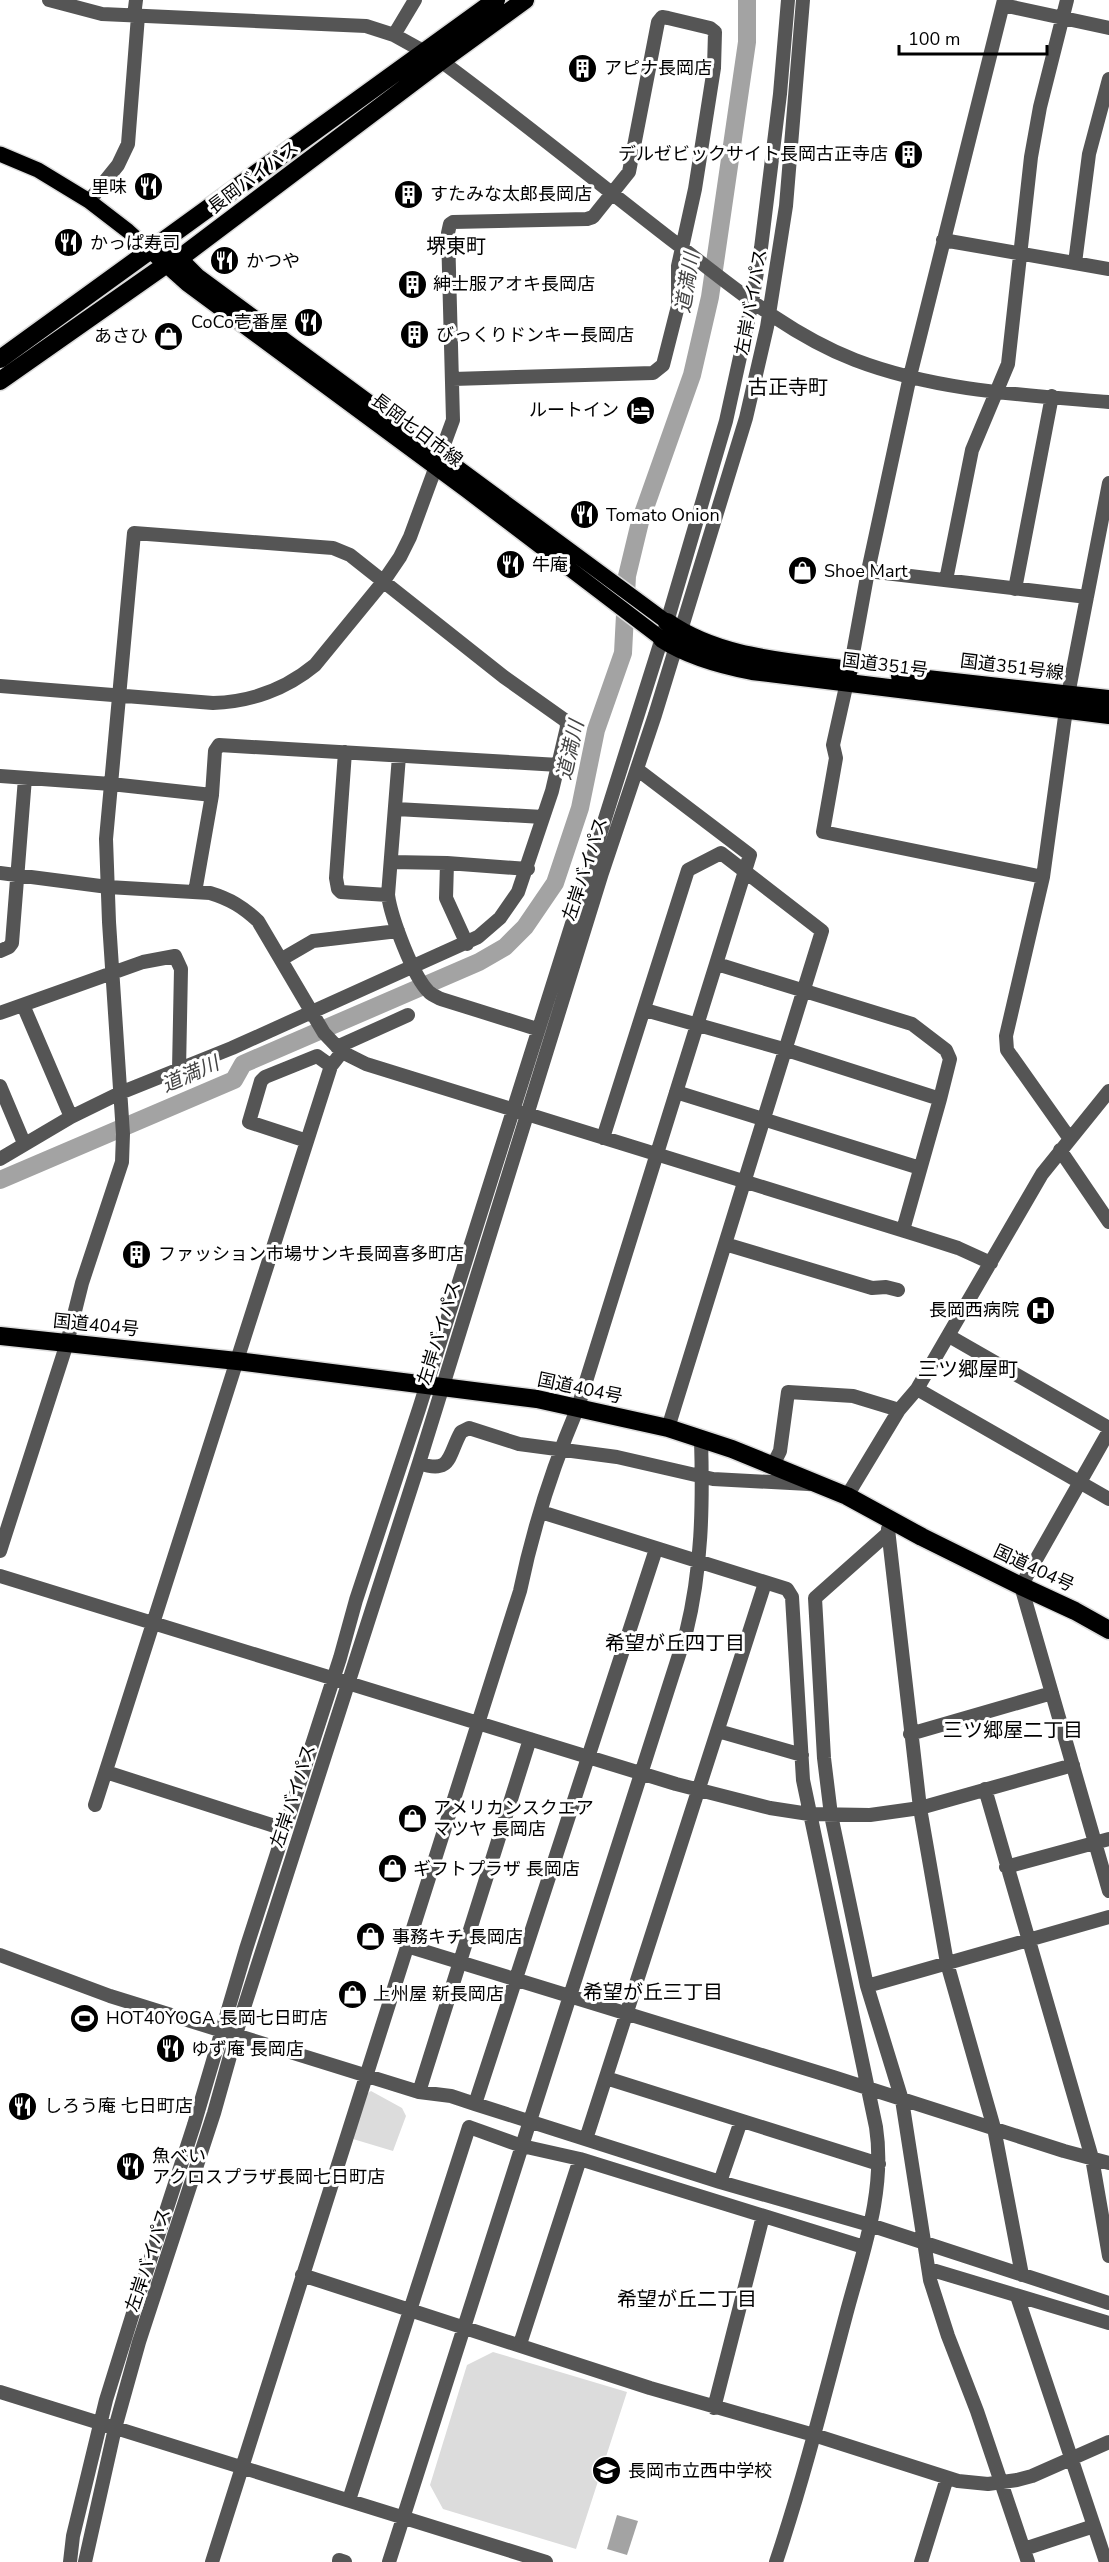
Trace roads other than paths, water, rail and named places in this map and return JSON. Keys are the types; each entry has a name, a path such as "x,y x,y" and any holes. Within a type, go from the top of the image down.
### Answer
{"highway":[{"name":"長岡バイパス","path":"0,359 151,252 496,0"},
{"name":"長岡バイパス","path":"0,381 172,262 525,0"},
{"name":"国道351号","path":"671,635 733,667 849,676 1067,702 1109,715"},
{"name":"国道351号線","path":"1067,702 1109,699"},
{"name":"国道404号","path":"0,1336 237,1361 537,1399 668,1428 773,1465 847,1496 888,1526 1075,1611 1109,1630"}],"main road":[{"path":"0,154 38,170 89,201 151,252 172,262"},
{"name":"長岡七日市線","path":"172,262 198,276 439,462 606,598 640,623 671,635"},
{"name":"長岡七日市線","path":"439,462 608,580 642,606 671,635"}],"street":[{"path":"49,0 102,14 366,26 394,35 441,61 752,302 787,327 831,350 856,360 943,384 998,392 1109,402"},
{"path":"89,201 109,178 128,144 136,0"},
{"path":"394,35 415,0"},
{"name":"左岸バイパス","path":"70,2562 73,2536 101,2424 134,2310 284,1829 334,1678 356,1600 527,1115 602,873 671,635 726,421 752,302 765,221 788,0"},
{"name":"左岸バイパス","path":"85,2562 116,2428 139,2342 349,1684 357,1651 419,1463 433,1387 537,1029 743,428 769,314 786,206 803,0"},
{"path":"946,580 967,465 978,433 998,392 1008,364 1014,331 1019,254 1037,123 1067,0"},
{"path":"1043,877 823,832 836,758 833,745 910,376 1004,2 1062,19 1109,28"},
{"path":"0,686 231,702 250,699 277,688 304,674 315,665 383,582 410,537 453,420 448,233 450,224 593,217 629,172 658,22 662,17 710,28 715,32 714,68 683,249 678,266 678,306 663,365 653,373 453,379"},
{"path":"780,94 787,78 790,50 798,48"},
{"path":"1075,263 1089,154 1109,79"},
{"path":"943,240 1109,269"},
{"path":"1015,589 1052,396"},
{"path":"1070,1138 1007,1050 1006,1036 1043,877 1067,702 1109,483"},
{"path":"0,1159 71,1117 120,1098 179,1070 313,1017 415,970 478,937 500,918 518,892 528,869 559,765 567,727 566,721 504,678 350,555 333,548 134,534 106,839 112,973 120,1098 123,1134 122,1162 82,1283 67,1342 0,1551"},
{"path":"868,571 1087,597"},
{"path":"195,892 212,795 215,750 219,745 559,765"},
{"path":"345,752 336,885 341,892 388,895"},
{"path":"399,756 388,895 390,909 415,970 430,993 441,999 537,1029"},
{"path":"212,2562 520,1591 560,1450 578,1407 750,855 642,773"},
{"path":"0,776 111,784 212,795"},
{"path":"0,951 12,943 25,778"},
{"path":"396,809 543,817"},
{"path":"603,1138 688,870 721,853 822,931 668,1428"},
{"path":"391,862 447,863 528,869"},
{"path":"447,863 446,898 467,944"},
{"path":"0,873 108,887 195,892 224,898 244,908 258,921 282,959 313,1017 338,1048 366,1064 903,1230 966,1251 991,1263"},
{"path":"282,959 313,941 398,931"},
{"path":"0,1014 169,955 178,959 181,969 179,1070"},
{"path":"717,964 912,1024 946,1050 950,1059 903,1230"},
{"path":"23,1005 71,1117"},
{"path":"645,1010 786,1050 940,1099"},
{"path":"95,1805 338,1048 408,1015"},
{"path":"307,1141 249,1122 261,1081 265,1077 317,1056 331,1066"},
{"path":"0,1086 24,1143"},
{"path":"847,1496 899,1410 917,1389 1033,1189 1060,1150 1109,1091"},
{"path":"676,1092 920,1168"},
{"path":"1060,1150 1109,1222"},
{"path":"725,1244 872,1288 886,1287 898,1290"},
{"path":"949,1336 1109,1429 1021,1587 1073,1765 1102,1841 1109,1891"},
{"path":"917,1389 1109,1499"},
{"path":"773,1465 780,1451 788,1392 853,1396 899,1410"},
{"path":"419,1463 434,1468 443,1466 449,1460 461,1432 469,1428 519,1444 616,1457 702,1478 817,1484"},
{"path":"390,2562 686,1633 694,1604 699,1561 701,1439"},
{"path":"541,1512 787,1589 792,1597 802,1755 867,1986 902,2100 930,2280 1026,2556 1094,2526"},
{"path":"888,1526 910,1734 920,1808 947,1963 994,2128 1022,2275"},
{"path":"778,2561 870,2225 878,2187 879,2164 876,2127 820,1814 824,1758 814,1598 888,1526"},
{"path":"475,2104 656,1549"},
{"path":"0,1575 349,1684 753,1805 820,1814 870,1815 920,1808 1073,1765"},
{"path":"585,2139 765,1583"},
{"path":"910,1734 1052,1693"},
{"path":"718,1731 802,1755"},
{"path":"420,2092 530,1739"},
{"path":"106,1772 284,1829"},
{"path":"985,1789 1092,2158 1109,2256"},
{"path":"1006,1867 1102,1841"},
{"path":"867,1986 1109,1917"},
{"path":"407,1946 1109,2163"},
{"path":"0,1955 110,1996 237,2036 420,2092 451,2096 720,2182 870,2225 1109,2303"},
{"path":"606,2079 879,2164"},
{"path":"720,2182 741,2121"},
{"path":"349,2500 468,2127 522,2146 579,2160 864,2247"},
{"path":"520,2344 579,2160"},
{"path":"714,2408 763,2216"},
{"path":"929,2269 1109,2324"},
{"path":"303,2275 714,2408 814,2435 947,2478 1002,2483 1032,2476 1109,2442"},
{"path":"1017,2296 1106,2562"},
{"path":"0,2392 546,2562"},
{"path":"921,2562 947,2478"},
{"path":"339,2562 339,2560 345,2562"}],"waterway":[{"name":"道満川","path":"0,1180 234,1080 243,1064 479,962 505,947 525,927 555,883 580,808 596,730 623,653 627,576 640,522 692,375 710,297 747,42 747,0"}],"place":[{"name":"アピナ長岡店","path":"583,68"},
{"name":"デルゼビックサイト長岡古正寺店","path":"909,154"},
{"name":"里味","path":"148,187"},
{"name":"すたみな太郎長岡店","path":"409,194"},
{"name":"かっぱ寿司","path":"69,243"},
{"name":"かつや","path":"225,261"},
{"name":"紳士服アオキ長岡店","path":"412,284"},
{"name":"CoCo壱番屋","path":"309,322"},
{"name":"びっくりドンキー長岡店","path":"415,335"},
{"name":"あさひ","path":"169,336"},
{"name":"ルートイン","path":"640,410"},
{"name":"Tomato Onion","path":"585,515"},
{"name":"牛庵","path":"511,565"},
{"name":"Shoe Mart","path":"803,571"},
{"name":"ファッション市場サンキ長岡喜多町店","path":"137,1254"},
{"name":"長岡西病院","path":"1040,1310"},
{"name":"アメリカンスクエア マツヤ 長岡店","path":"412,1818"},
{"name":"ギフトプラザ 長岡店","path":"392,1869"},
{"name":"事務キチ 長岡店","path":"371,1937"},
{"name":"上州屋 新長岡店","path":"352,1994"},
{"name":"HOT40YOGA 長岡七日町店","path":"85,2018"},
{"name":"ゆず庵 長岡店","path":"170,2049"},
{"name":"しろう庵 七日町店","path":"23,2106"},
{"name":"魚べい アクロスプラザ長岡七日町店","path":"131,2166"},
{"name":"長岡市立西中学校","path":"607,2471"}],"district":[{"name":"堺東町","path":"456,246"},
{"name":"古正寺町","path":"788,387"},
{"name":"三ツ郷屋町","path":"968,1369"},
{"name":"希望が丘四丁目","path":"675,1643"},
{"name":"三ツ郷屋二丁目","path":"1013,1730"},
{"name":"希望が丘三丁目","path":"653,1992"},
{"name":"希望が丘二丁目","path":"687,2299"}]}
